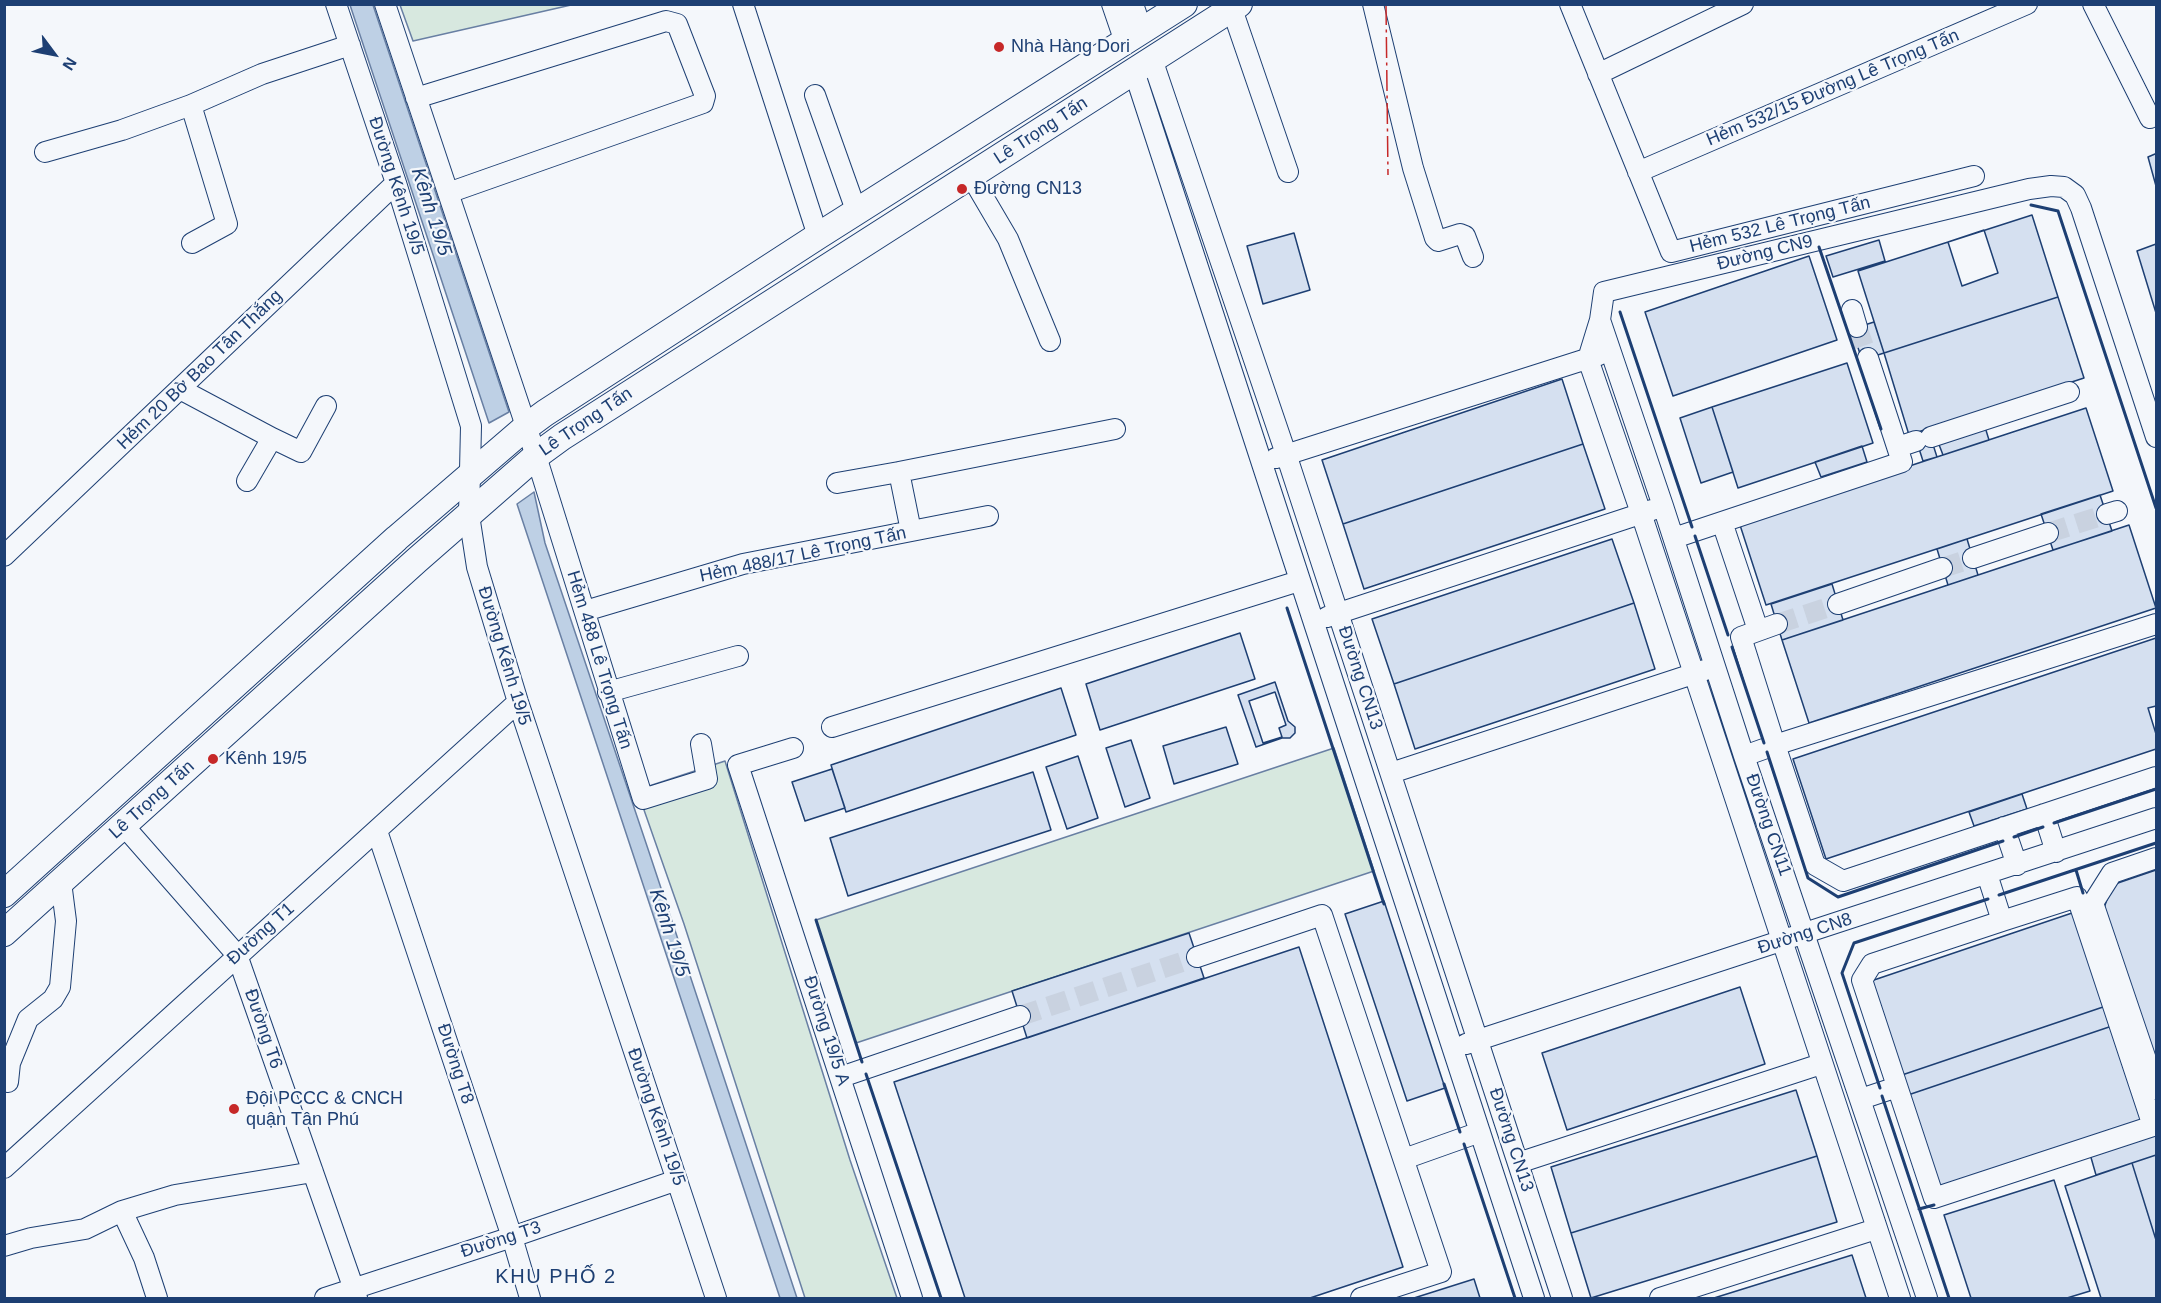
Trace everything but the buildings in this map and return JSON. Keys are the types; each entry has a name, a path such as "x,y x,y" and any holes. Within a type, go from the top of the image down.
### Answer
{"main road":[{"name":"Lê Trọng Tấn","path":"4,894 397,538 526,427 818,236 858,213 1184,4"},
{"name":"Lê Trọng Tấn","path":"4,933 469,515 561,437 1235,7"},
{"path":"1133,36 1143,65"},
{"path":"104,803 124,826"}],"street":[{"name":"Đường Kênh 19/5","path":"336,4 396,183 471,426 469,515 477,567 518,702 716,1299"},
{"path":"385,4 536,456"},
{"path":"743,4 818,236"},
{"path":"1112,4 1133,36"},
{"path":"1133,4 1133,36"},
{"path":"1374,4 1413,168 1435,238 1438,241 1460,234 1465,236 1473,257"},
{"name":"Hẻm 532 Lê Trọng Tấn","path":"1570,4 1671,252 1974,176"},
{"path":"1598,74 1743,4"},
{"name":"Hẻm 532/15 Đường Lê Trọng Tấn","path":"1638,172 2028,4"},
{"path":"2092,4 2150,118"},
{"path":"1235,7 1288,172"},
{"path":"416,98 666,21 677,24 705,96 703,103 448,193"},
{"path":"45,152 122,130 191,105 261,74 350,45"},
{"name":"Đường CN13","path":"1143,65 1286,454 1562,1299"},
{"name":"Đường CN13","path":"1143,65 1237,385 1299,581 1534,1299"},
{"path":"815,95 858,213"},
{"path":"191,105 227,224 192,243"},
{"path":"971,176 1008,239 1050,341"},
{"name":"Hẻm 20 Bờ Bao Tân Thắng","path":"4,556 396,183"},
{"name":"Đường CN9","path":"1588,359 1600,320 1604,292 2029,189 2064,187 2075,195 2081,208 2157,437"},
{"name":"Đường CN11","path":"1600,320 1927,1299"},
{"path":"1263,463 1610,351"},
{"path":"1868,358 1915,442"},
{"name":"Đường CN11","path":"1588,359 1900,1299"},
{"path":"1237,385 1259,376"},
{"path":"180,390 301,452 326,406"},
{"path":"1674,538 1902,462 1915,442 2069,392"},
{"path":"837,483 1115,429"},
{"path":"248,481 272,438"},
{"name":"Hẻm 488 Lê Trọng Tấn","path":"536,456 643,799 707,779 701,744"},
{"path":"899,472 911,531"},
{"path":"1313,622 1663,506"},
{"name":"Hẻm 488/17 Lê Trọng Tấn","path":"585,611 743,564 988,516"},
{"path":"1722,522 1775,745 1815,865 1843,881 2157,777"},
{"path":"1973,558 2048,533"},
{"path":"1838,604 1942,568"},
{"path":"832,727 1299,581"},
{"path":"1709,647 1777,624"},
{"path":"1744,756 2156,624"},
{"path":"608,692 738,656"},
{"path":"1391,773 1715,667"},
{"name":"Đường T1","path":"4,1168 518,702"},
{"name":"Đường 19/5 A","path":"793,748 738,765 912,1299"},
{"path":"2044,814 2056,852"},
{"name":"Đường CN8","path":"1452,1049 2157,818"},
{"name":"Đường T6","path":"124,826 237,955 356,1294"},
{"path":"2004,828 2017,865"},
{"name":"Đường T8","path":"378,831 512,1237 530,1299"},
{"path":"2157,858 2112,873 2093,903 2157,1089"},
{"path":"1987,874 2002,921"},
{"path":"8,1082 10,1063 28,1019 53,999 60,987 66,921 61,882"},
{"path":"2077,897 2153,1126 1934,1198 1862,980 1872,964 2002,921 2077,897"},
{"path":"1197,957 1322,915 1442,1272 1361,1299"},
{"path":"841,1077 1020,1016"},
{"path":"1518,1163 1821,1065"},
{"path":"1861,1099 1897,1087"},
{"path":"1404,1159 1480,1132"},
{"path":"4,1246 31,1238 85,1229 122,1211 175,1195 314,1172"},
{"name":"Đường T3","path":"325,1299 356,1294 677,1180"},
{"path":"122,1211 144,1258 157,1299"},
{"path":"1660,1299 1876,1229"}],"shaded area":[{"path":"400,4 571,5 413,41"},
{"path":"1334,748 1374,871 856,1043 816,920"},
{"path":"725,761 850,1160 897,1298 805,1298 684,924 637,790"}],"water":[{"path":"350,5 373,5 509,412 489,423"},
{"path":"534,492 545,543 797,1298 780,1298 517,504"}],"tunnel":[{"path":"1857,327 1868,358"},
{"path":"2048,533 2107,514"},
{"path":"1942,568 1973,558"},
{"path":"1777,624 1838,604"},
{"path":"1020,1016 1197,957"}],"wall":[{"path":"2031,205 2058,211 2156,508"},
{"path":"1819,247 1881,429"},
{"path":"1620,312 1692,527"},
{"path":"1695,536 1728,635"},
{"path":"1287,608 1384,904"},
{"path":"1732,647 1764,743"},
{"path":"1767,752 1808,878 1838,897 2003,841"},
{"path":"2054,823 2156,789"},
{"path":"2014,837 2043,827"},
{"path":"1999,895 2156,843"},
{"path":"2076,870 2083,893"},
{"path":"1880,1088 1842,973 1854,943 1988,899"},
{"path":"816,920 862,1062"},
{"path":"866,1074 941,1298"},
{"path":"1444,1084 1460,1132"},
{"path":"1882,1096 1949,1298"},
{"path":"1464,1144 1515,1298"},
{"path":"1919,1209 1934,1205"}],"power":[{"path":"1386,4 1388,175"}],"place":[{"name":"Nhà Hàng Dori","path":"999,47"},
{"name":"Đường CN13","path":"962,189"},
{"name":"Kênh 19/5","path":"213,759"},
{"name":"Đội PCCC & CNCH quận Tân Phú","path":"234,1109"}],"district":[{"name":"KHU PHỐ 2","path":"556,1277"}]}
